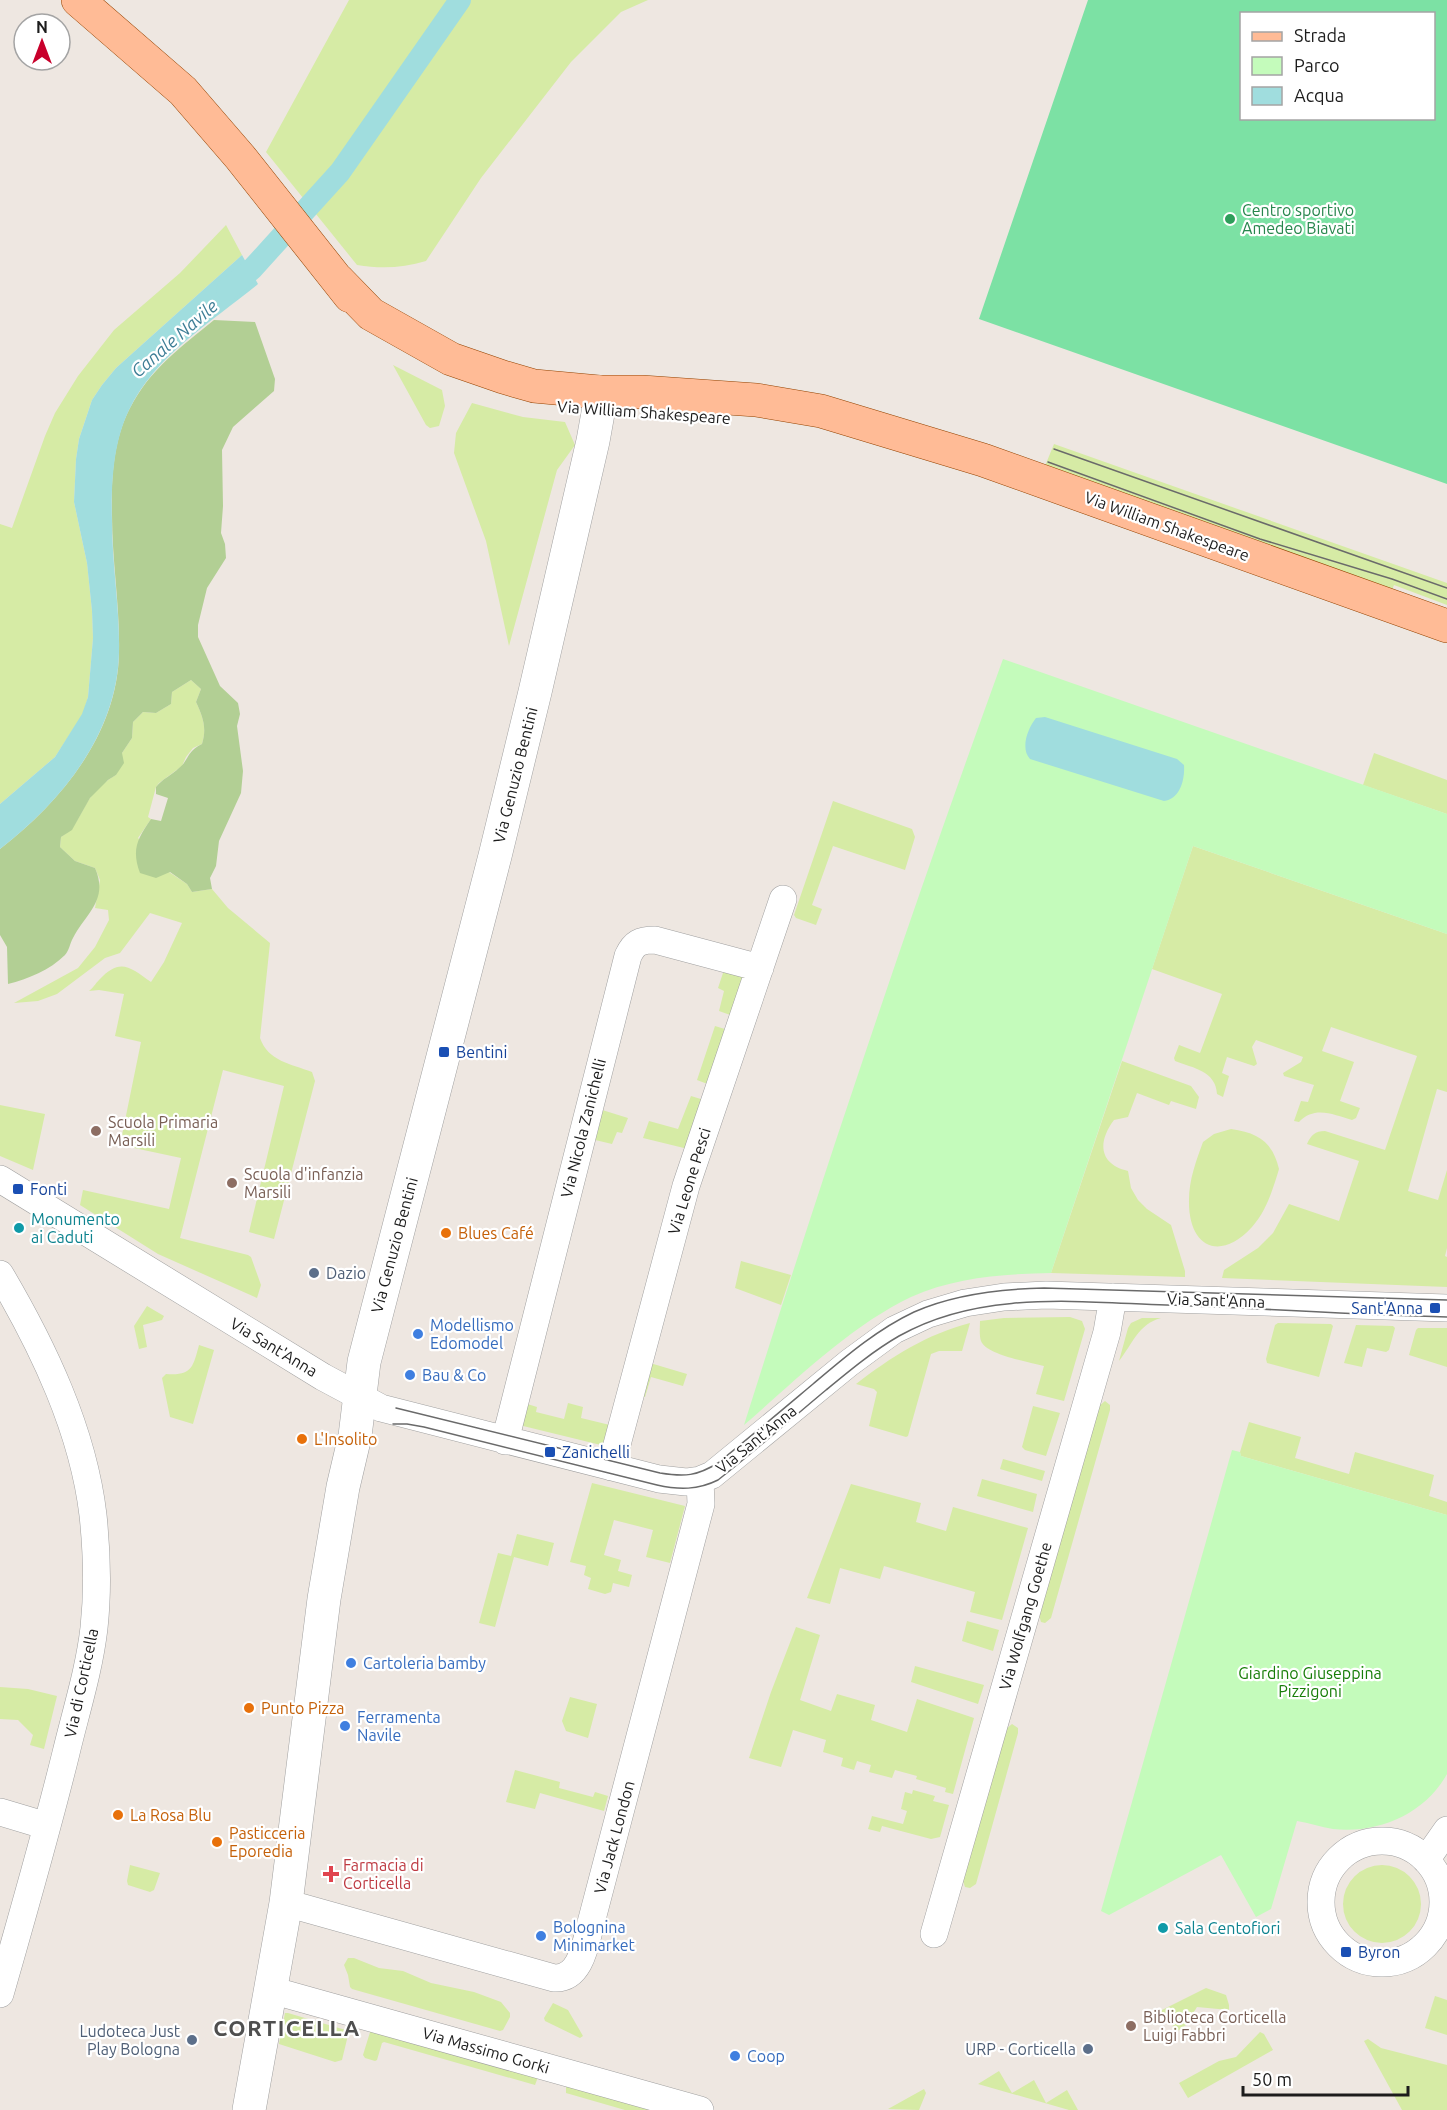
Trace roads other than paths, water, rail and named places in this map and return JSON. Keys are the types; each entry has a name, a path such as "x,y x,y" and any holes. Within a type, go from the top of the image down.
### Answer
{"main road":[{"name":"Via William Shakespeare","path":"78,0 183,91 248,167 380,335 407,358 448,378 492,394 539,404 598,402 642,392 756,400 821,411 983,460 1447,626"}],"street":[{"name":"Via Genuzio Bentini","path":"249,2110 257,2055 286,1903 324,1599 343,1487 355,1436 364,1362 521,753 598,402"},
{"name":"Via Leone Pesci","path":"611,1467 686,1186 783,899"},
{"name":"Via Nicola Zanichelli","path":"505,1441 625,967 633,946 642,940 655,940 760,968"},
{"name":"Via Sant'Anna","path":"0,1179 359,1397 390,1412 671,1481 686,1482 700,1479 722,1468 873,1344 894,1330 928,1314 965,1303 1004,1297 1046,1295 1447,1308"},
{"name":"Via di Corticella","path":"0,1274 36,1341 77,1443 86,1477 94,1531 97,1581 94,1630 83,1684 47,1826 0,1994"},
{"name":"Via Wolfgang Goethe","path":"934,1934 1101,1353 1113,1297"},
{"name":"Via Jack London","path":"286,1903 554,1978 564,1977 574,1970 580,1959 592,1919 701,1504 700,1479"},
{"path":"0,1812 47,1826"},
{"path":"1426,1860 1447,1830"},
{"path":"1376,1842 1394,1842 1412,1849 1426,1860 1439,1879 1444,1901 1440,1923 1429,1942 1411,1957 1389,1963 1367,1961 1346,1952 1333,1939 1324,1923 1321,1905 1323,1886 1330,1870 1342,1856 1358,1846 1376,1842"},
{"name":"Via Massimo Gorki","path":"271,1990 700,2110"}],"water":[{"path":"242,255 258,284 186,340 154,372 140,390 129,410 119,436 114,464 112,507 119,653 116,683 97,738 82,764 64,788 44,810 0,849 0,804 55,757 82,714 88,697 93,638 92,611 87,563 74,502 79,439 92,400 116,368"},
{"path":"1045,717 1177,759 1184,765 1184,777 1178,793 1164,801 1030,759 1025,744 1028,732 1036,718"}],"waterway":[{"name":"Canale Navile","path":"227,290 252,269 340,172 460,0"}],"tram line":[{"path":"1054,449 1447,588"},
{"path":"1048,462 1260,539 1392,579 1447,599"},
{"path":"396,1408 660,1473 690,1474 704,1471 718,1463 849,1354 887,1327 914,1312 961,1297 994,1291 1044,1288 1447,1300"},
{"path":"393,1424 424,1427 657,1485 688,1488 703,1486 718,1480 843,1376 889,1342 930,1321 962,1311 996,1305 1064,1301 1447,1317"}],"place":[{"name":"Centro sportivo Amedeo Biavati","path":"1230,219"},
{"name":"Bentini","path":"444,1052"},
{"name":"Scuola Primaria Marsili","path":"96,1131"},
{"name":"Scuola d'infanzia Marsili","path":"232,1183"},
{"name":"Fonti","path":"18,1189"},
{"name":"Monumento ai Caduti","path":"19,1228"},
{"name":"Blues Café","path":"446,1233"},
{"name":"Dazio","path":"314,1273"},
{"name":"Sant'Anna","path":"1435,1308"},
{"name":"Modellismo Edomodel","path":"418,1334"},
{"name":"Bau & Co","path":"410,1375"},
{"name":"L'Insolito","path":"302,1439"},
{"name":"Zanichelli","path":"550,1452"},
{"name":"Cartoleria bamby","path":"351,1663"},
{"name":"Punto Pizza","path":"249,1708"},
{"name":"Ferramenta Navile","path":"345,1726"},
{"name":"La Rosa Blu","path":"118,1815"},
{"name":"Pasticceria Eporedia","path":"217,1842"},
{"name":"Farmacia di Corticella","path":"331,1874"},
{"name":"Sala Centofiori","path":"1163,1928"},
{"name":"Bolognina Minimarket","path":"541,1936"},
{"name":"Byron","path":"1346,1952"},
{"name":"Biblioteca Corticella Luigi Fabbri","path":"1131,2026"},
{"name":"Ludoteca Just Play Bologna","path":"192,2040"},
{"name":"URP - Corticella","path":"1088,2049"},
{"name":"Coop","path":"735,2056"}],"district":[{"name":"CORTICELLA","path":"287,2027"}],"park label":[{"name":"Giardino Giuseppina Pizzigoni","path":"1310,1682"}]}
